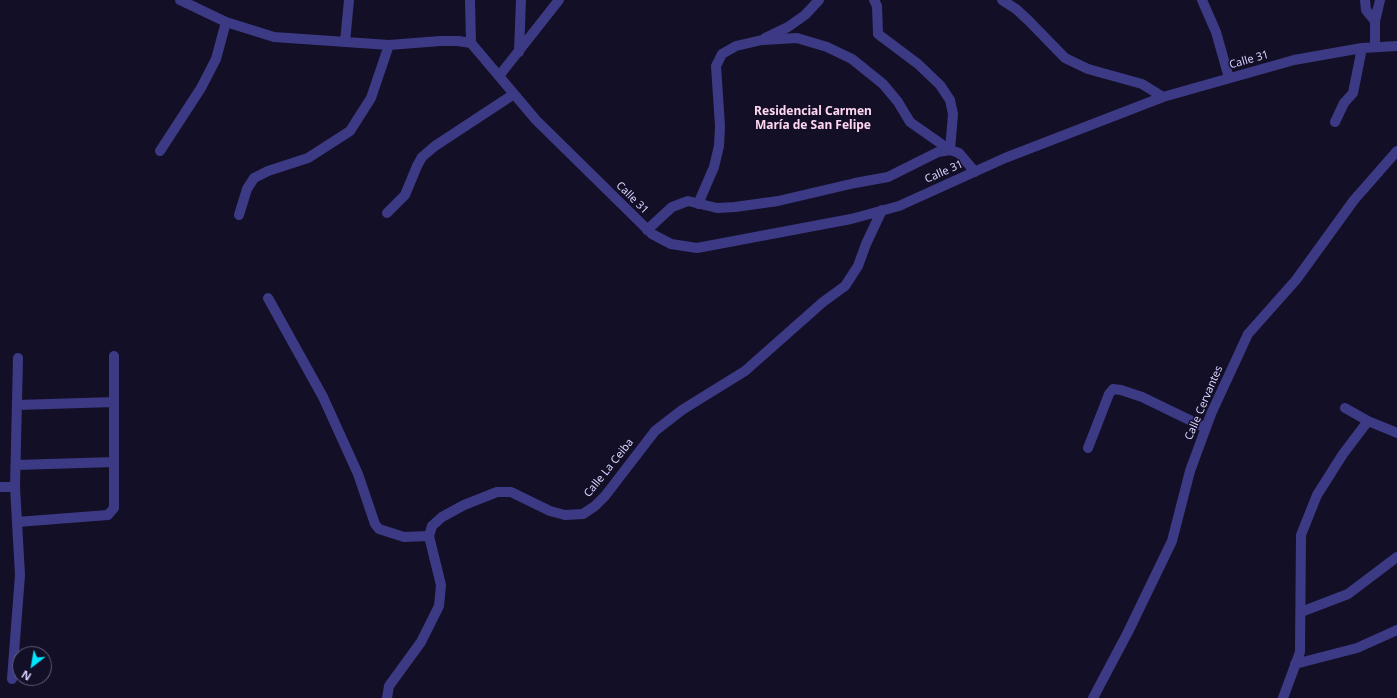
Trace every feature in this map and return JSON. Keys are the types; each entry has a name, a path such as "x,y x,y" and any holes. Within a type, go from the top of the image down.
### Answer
{"street":[{"path":"180,0 226,22 274,37 389,45 440,41 471,43 470,0"},
{"path":"345,42 349,0"},
{"path":"519,52 521,0"},
{"path":"499,76 559,0"},
{"path":"762,40 805,15 820,0"},
{"path":"874,0 877,6 878,34 918,64 940,85 950,100 953,114 950,150"},
{"path":"1002,0 1015,5 1065,58 1088,69 1142,84 1163,97"},
{"path":"1202,0 1216,32 1229,78"},
{"path":"1365,0 1366,10 1375,21"},
{"path":"1375,46 1375,21 1380,0"},
{"path":"160,151 201,88 216,59 226,22"},
{"path":"698,204 714,167 719,146 720,126 716,66 722,54 736,46 762,40 797,38 827,47 852,59 883,84 898,102 910,122 950,150 959,153 975,172"},
{"name":"Calle 31","path":"471,43 536,120 647,230 671,244 697,248 851,219 899,206 1005,158 1163,97 1294,60 1375,46 1397,46"},
{"path":"239,215 247,189 254,178 268,171 308,158 350,130 371,98 389,45"},
{"path":"1335,122 1344,103 1353,93 1362,48"},
{"path":"387,212 405,195 422,157 435,146 514,94"},
{"path":"647,230 672,207 688,201 717,208 778,201 855,183 888,178 938,152 950,150"},
{"name":"Calle Cervantes","path":"1092,698 1128,632 1172,541 1190,471 1206,428 1248,334 1296,280 1354,200 1397,151"},
{"name":"Calle La Ceiba","path":"429,536 432,526 442,517 464,505 497,492 511,492 550,511 565,515 583,514 595,506 605,496 655,431 682,410 745,371 823,302 845,286 858,266 866,244 882,210"},
{"path":"268,298 323,397 358,474 375,524 379,529 404,537 429,536 441,585 439,606 421,642 389,686 387,698"},
{"path":"17,522 108,515 114,508 114,356"},
{"path":"15,646 20,575 15,487 18,358"},
{"path":"1088,448 1109,394 1113,389 1142,397 1206,428"},
{"path":"17,405 114,402"},
{"path":"1345,408 1368,421 1397,433"},
{"path":"1283,698 1300,652 1301,535 1317,495 1368,421"},
{"path":"16,464 114,462"},
{"path":"0,487 15,487"},
{"path":"1301,612 1348,594 1397,557"},
{"path":"1295,664 1358,648 1397,630"}],"district":[{"name":"Residencial Carmen María de San Felipe","path":"813,119"}]}
